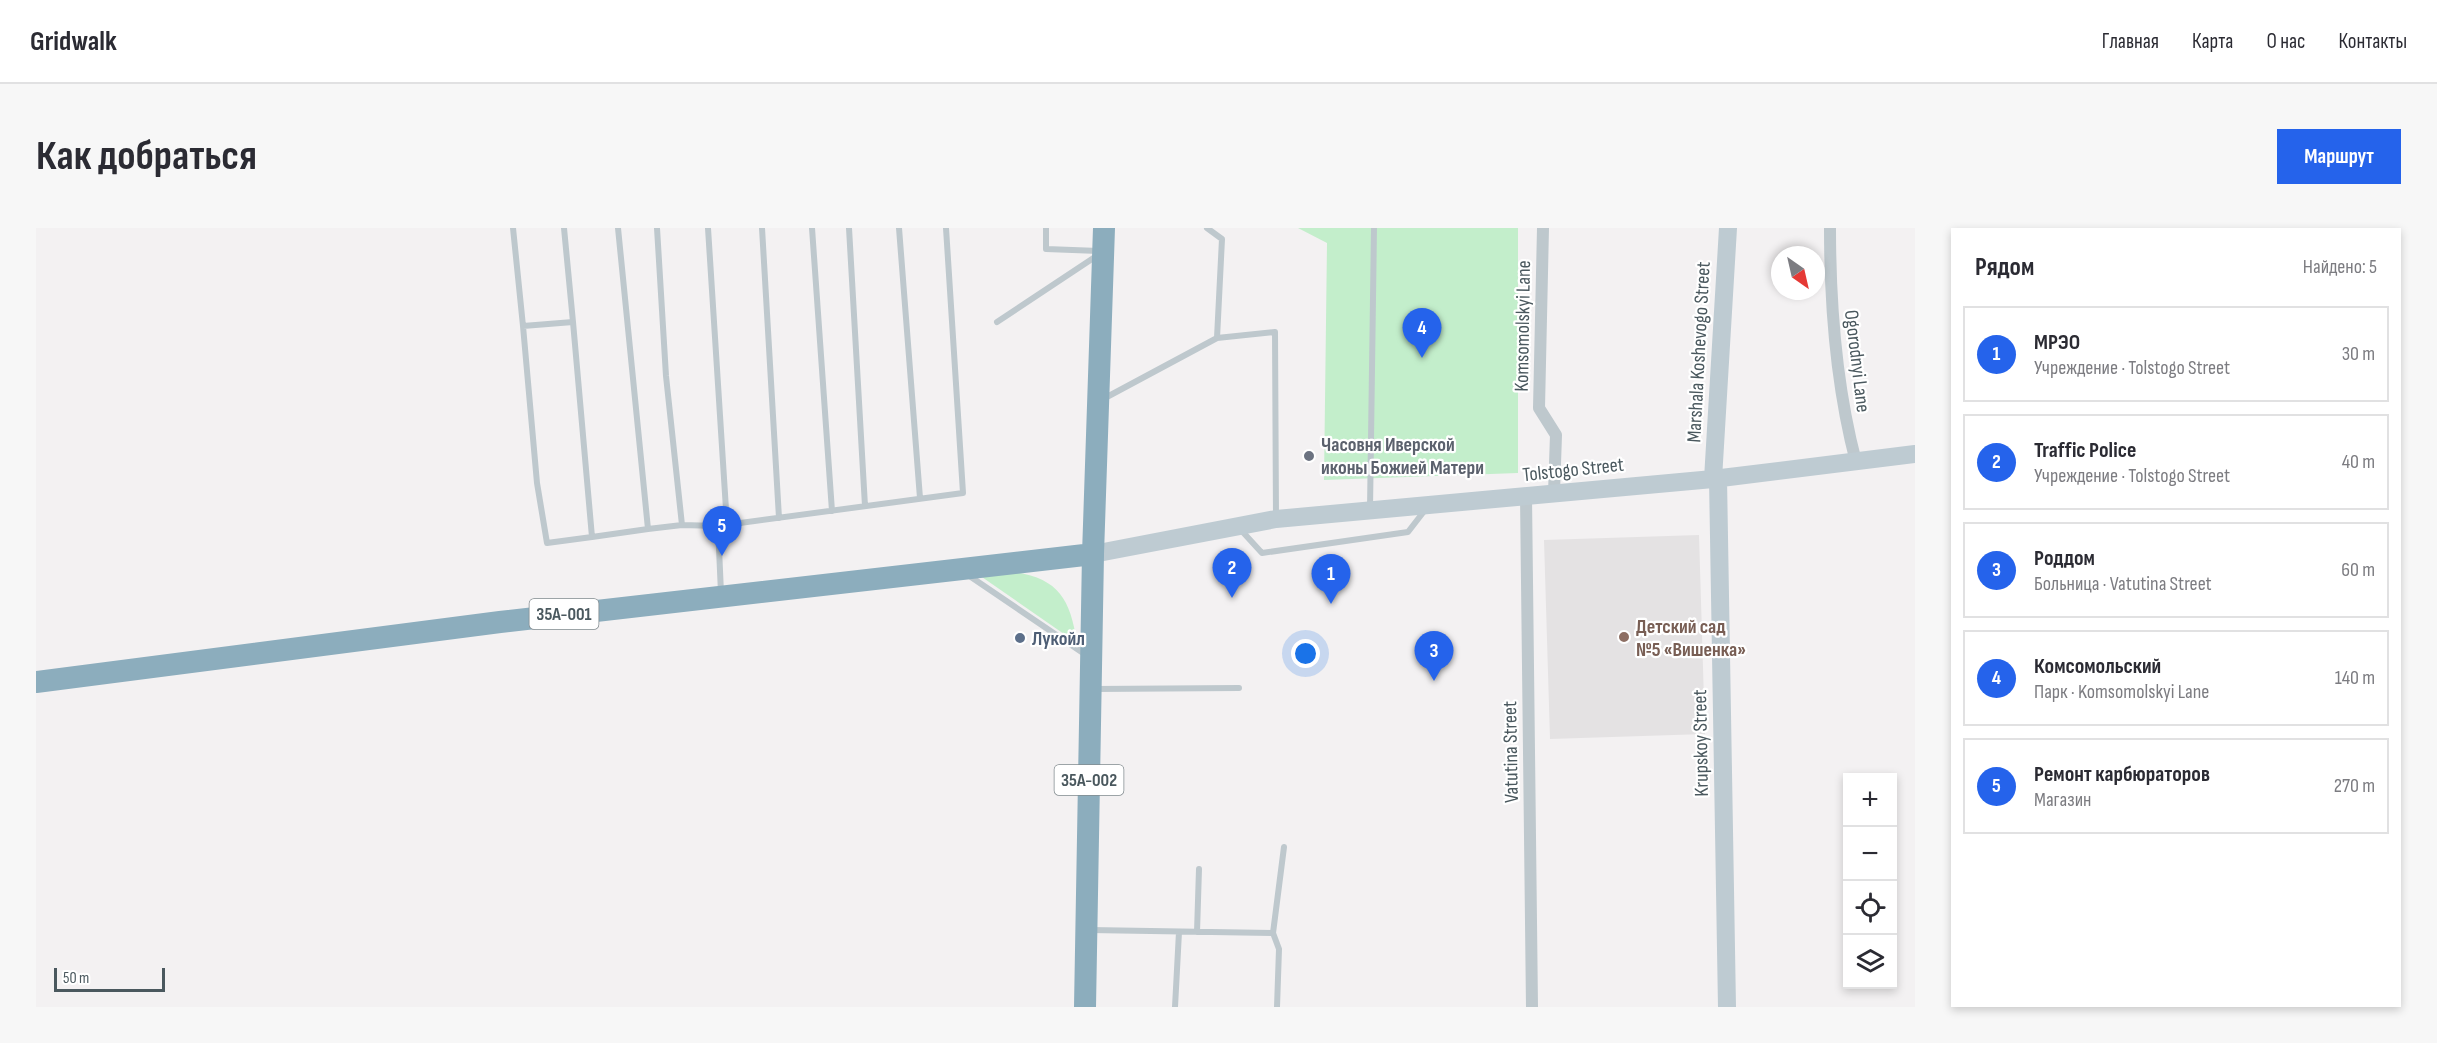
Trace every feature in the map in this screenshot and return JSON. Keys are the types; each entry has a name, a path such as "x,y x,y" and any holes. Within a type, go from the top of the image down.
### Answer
{"highway":[{"name":"35А-002","path":"1085,1007 1093,554 1104,228"},
{"name":"35А-001","path":"36,682 489,623 1093,554"}],"main road":[{"name":"Marshala Koshevogo Street","path":"1716,479 1728,228"},
{"name":"Tolstogo Street","path":"1093,554 1276,519 1716,479 1915,454"},
{"name":"Krupskoy Street","path":"1716,479 1727,1007"}],"street":[{"name":"Komsomolskyi Lane","path":"1544,228 1539,408 1556,435 1554,492"},
{"name":"Ogorodnyi Lane","path":"1830,228 1830,288 1843,404 1856,462"},
{"name":"Vatutina Street","path":"1526,496 1532,1007"}],"lane":[{"path":"513,228 537,483 547,543 682,525 727,525 963,493 946,228"},
{"path":"564,228 592,537"},
{"path":"618,228 648,529"},
{"path":"657,228 666,376 682,525"},
{"path":"708,228 727,525"},
{"path":"762,228 779,518"},
{"path":"812,228 832,511"},
{"path":"849,228 865,506"},
{"path":"899,228 920,498"},
{"path":"1046,228 1046,249 1103,251"},
{"path":"1207,228 1222,239 1217,338"},
{"path":"1370,510 1374,228"},
{"path":"997,322 1103,251"},
{"path":"523,326 573,322"},
{"path":"1098,402 1217,338 1275,332 1276,519"},
{"path":"1237,526 1262,553 1408,532 1430,505"},
{"path":"718,526 721,597"},
{"path":"960,570 1091,659"},
{"path":"1091,689 1239,688"},
{"path":"1277,1007 1280,950 1273,933 1284,847"},
{"path":"1197,932 1199,869"},
{"path":"1086,930 1273,933"},
{"path":"1175,1007 1179,932"}],"shaded area":[{"name":"Детский сад №5 «Вишенка»","path":"1699,535 1705,734 1550,739 1544,540"}],"green space":[{"path":"1298,228 1518,228 1518,473 1324,480 1327,243"},
{"path":"1008,571 1038,578 1050,584 1058,592 1070,613 1077,643 979,575"}],"place":[{"name":"Комсомольский","path":"1422,358"},
{"name":"Часовня Иверской иконы Божией Матери","path":"1309,456"},
{"name":"Ремонт карбюраторов","path":"722,556"},
{"name":"Traffic Police","path":"1232,598"},
{"name":"МРЭО","path":"1331,604"},
{"name":"Детский сад №5 «Вишенка»","path":"1624,637"},
{"name":"Лукойл","path":"1020,638"},
{"name":"Роддом","path":"1434,681"}]}
